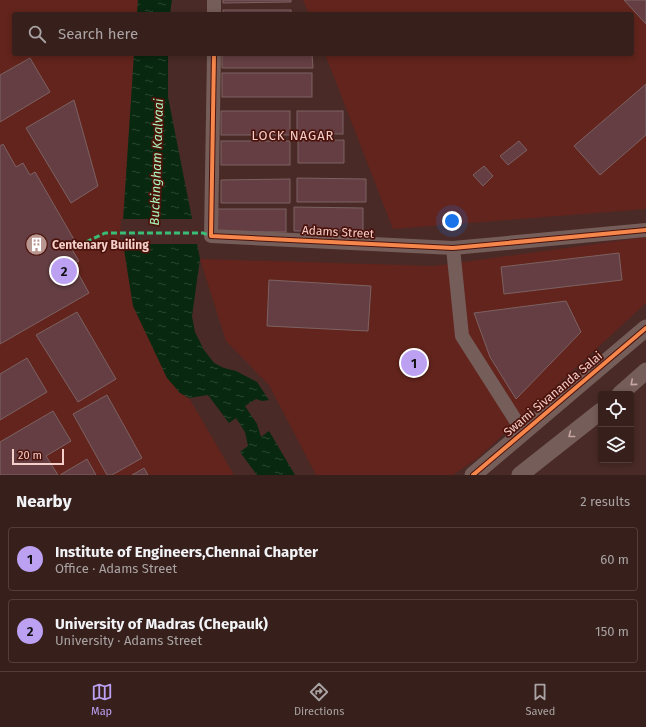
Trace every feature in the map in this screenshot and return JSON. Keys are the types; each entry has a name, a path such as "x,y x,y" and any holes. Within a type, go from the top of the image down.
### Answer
{"street":[{"path":"214,0 214,12"},
{"name":"Adams Street","path":"214,56 211,236 453,248 646,230"},
{"path":"453,248 462,336 523,432"},
{"name":"Swami Sivananda Salai","path":"473,475 646,328"},
{"path":"623,391 646,371"},
{"path":"520,475 598,412"}],"shaded area":[{"path":"0,0 138,0 137,12 12,12 12,56 134,56 122,237 180,393 189,398 234,475 0,475"},
{"path":"303,0 646,0 646,209 393,229 326,56 634,56 634,12 308,12"},
{"path":"646,237 646,303 478,458 453,475 316,475 269,385 226,341 200,259 434,266"}],"water":[{"path":"138,0 172,0 170,12 137,12"},
{"name":"Buckingham Kaalvaai","path":"134,56 168,56 168,97 200,259 192,316 195,332 204,350 214,363 224,368 236,371 257,382 269,400 262,401 256,399 245,406 257,424 261,437 269,431 295,475 257,475 240,452 248,446 245,432 236,418 229,423 208,395 189,398 180,393 167,378 133,306 122,237"}],"pier":[{"path":"121,219 195,219 200,244 121,244"}],"building":[{"path":"223,0 291,0 291,2 223,3"},
{"path":"624,0 646,0 646,24"},
{"path":"223,10 291,10 291,12 223,12"},
{"path":"222,56 312,56 313,68 222,68"},
{"path":"30,58 50,92 0,122 0,75"},
{"path":"222,73 312,73 312,97 222,97"},
{"path":"646,84 646,135 600,175 574,146"},
{"path":"74,100 98,186 71,203 26,128"},
{"path":"221,111 290,111 290,135 221,135"},
{"path":"297,111 343,111 343,134 297,134"},
{"path":"344,140 344,163 298,163 298,141"},
{"path":"221,141 290,141 290,165 221,165"},
{"path":"519,141 527,150 508,165 500,156"},
{"name":"Centenary Builing","path":"3,144 16,167 23,163 30,175 35,172 76,243 70,246 79,261 73,264 89,293 0,344 0,146"},
{"path":"484,166 493,176 483,186 473,175"},
{"path":"297,178 366,179 366,202 297,202"},
{"path":"290,179 290,203 221,203 221,180"},
{"path":"294,207 363,208 363,231 294,231"},
{"path":"217,209 286,209 286,232 217,232"},
{"path":"619,253 622,280 504,294 501,267"},
{"path":"269,280 371,286 368,331 267,326"},
{"path":"566,301 581,332 516,399 490,357 474,313"},
{"path":"77,312 116,379 78,402 36,335"},
{"path":"27,358 47,392 0,420 0,374"},
{"path":"107,395 142,458 112,475 107,475 73,414"},
{"path":"53,411 71,441 46,456 58,475 0,475 0,442"},
{"path":"87,459 96,475 60,475"},
{"path":"144,468 148,475 132,475"}],"marked path":[{"path":"86,242 105,233 203,233 211,236"}],"cycle path":[{"path":"214,56 211,236 453,248 646,230"},
{"path":"473,475 646,328"}],"place":[{"name":"Centenary Builing","path":"37,245"},
{"name":"University of Madras (Chepauk)","path":"64,271"},
{"name":"Institute of Engineers,Chennai Chapter","path":"414,363"}],"district":[{"name":"LOCK NAGAR","path":"293,135"}]}
